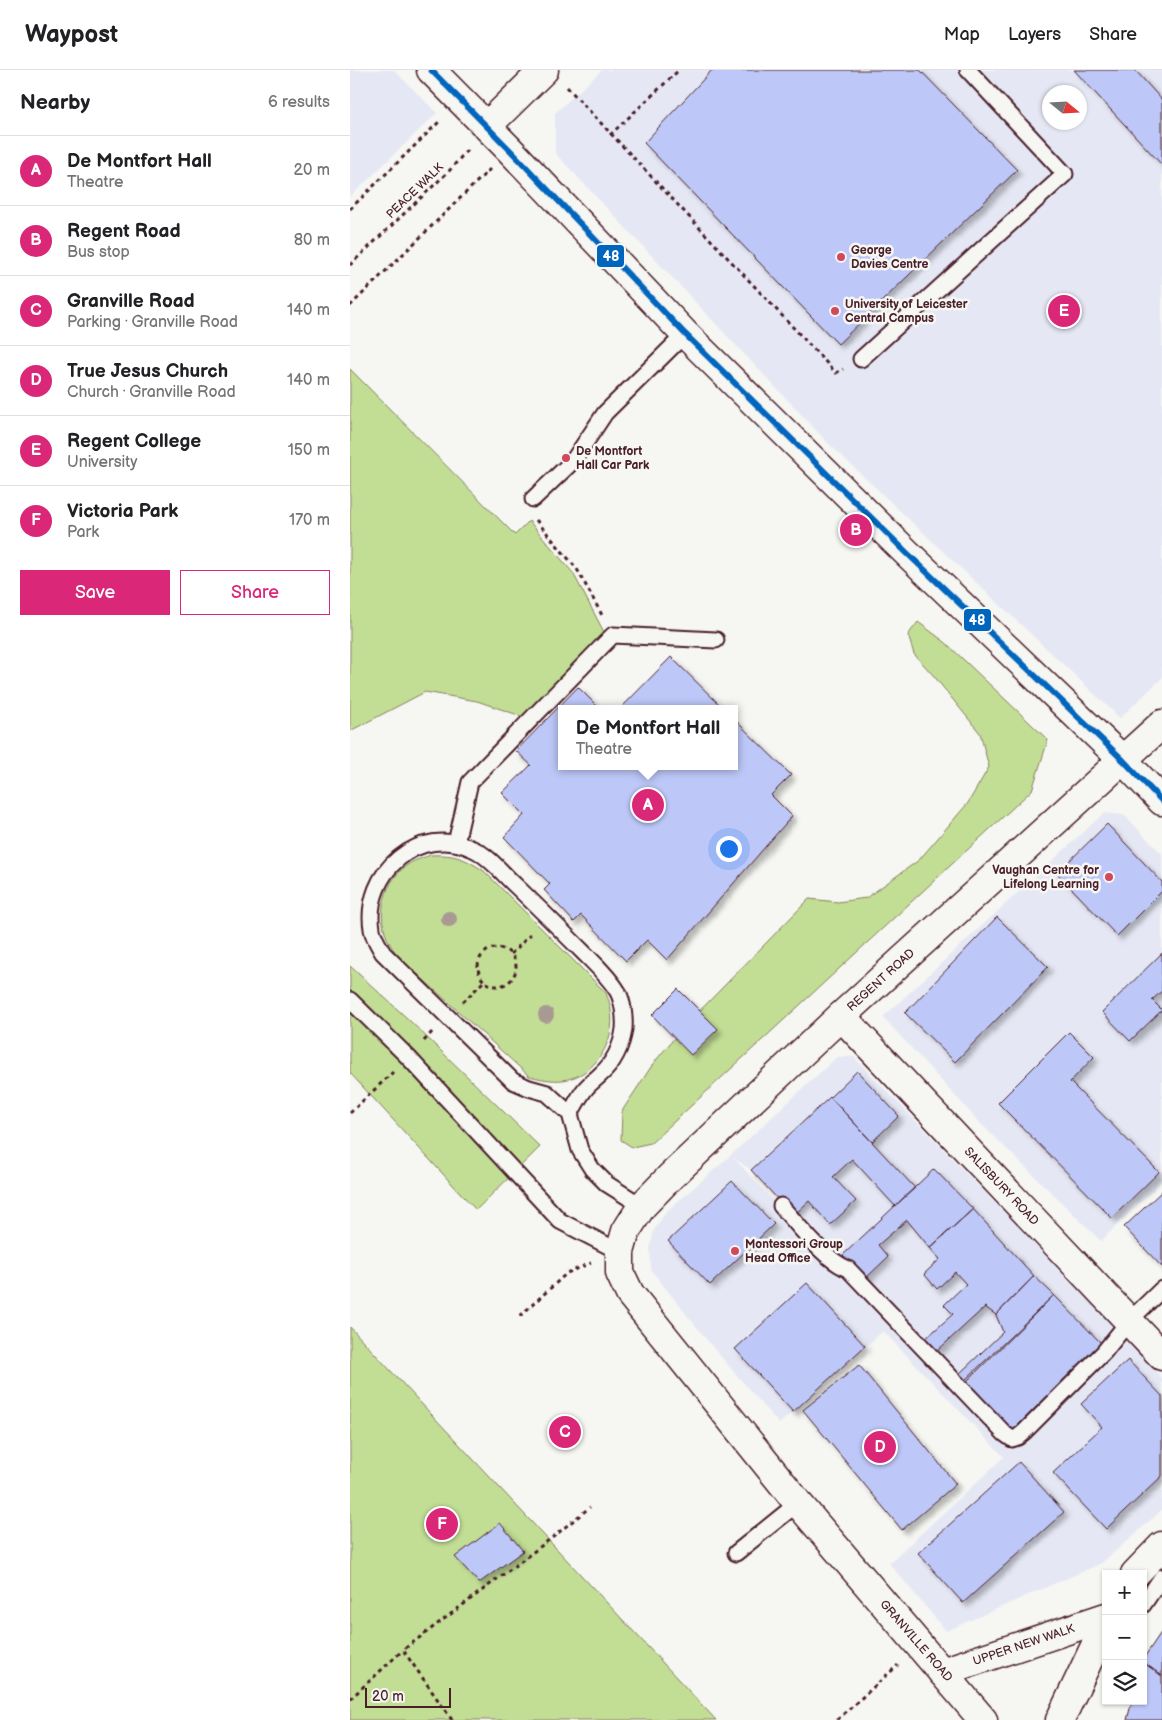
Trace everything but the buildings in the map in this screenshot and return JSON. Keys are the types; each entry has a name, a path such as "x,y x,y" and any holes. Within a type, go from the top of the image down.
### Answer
{"street":[{"path":"431,70 487,126 685,334 1162,801"},
{"path":"487,126 544,70"},
{"name":"REGENT ROAD","path":"620,1252 626,1231 642,1206 670,1177 841,1016 1162,724"},
{"name":"SALISBURY ROAD","path":"841,1016 1162,1356"},
{"name":"GRANVILLE ROAD","path":"620,1252 620,1273 630,1294 798,1503 983,1720"},
{"path":"1140,1570 1162,1546"},
{"name":"UPPER NEW WALK","path":"942,1672 1102,1618"},
{"path":"1060,1720 1102,1631"}],"lane":[{"path":"861,359 1065,174 968,70"},
{"path":"533,499 573,461 605,413 685,334"},
{"path":"456,843 470,782 613,635 716,640"},
{"path":"570,1114 586,1088 614,1060 621,1044 624,1028 623,1010 619,994 610,979 492,863 474,849 456,843 438,842 426,844 408,851 394,862 382,876 376,890 371,911 372,931 383,953 514,1081 547,1093 570,1114 580,1150 592,1169 607,1184 642,1206"},
{"path":"350,1000 408,1057 560,1221 620,1252"},
{"path":"781,1206 830,1258 839,1266 848,1269 1012,1439 1024,1432 1104,1352 1129,1321 1162,1289"},
{"path":"736,1553 798,1503"},
{"path":"1147,1600 1162,1577"}],"path":[{"path":"610,135 679,70"},
{"path":"566,86 610,135 836,373 861,359"},
{"path":"350,209 461,100"},
{"name":"PEACE WALK","path":"350,264 449,171 487,126"},
{"path":"350,306 510,150"},
{"path":"533,499 534,517 577,569 613,635"},
{"path":"511,954 532,933"},
{"path":"494,948 506,950 511,954 516,970 510,981 500,986 484,981 478,970 478,964 484,954 494,948"},
{"path":"458,1006 484,981"},
{"path":"350,1113 431,1034"},
{"path":"520,1316 567,1273 620,1252"},
{"path":"350,1698 403,1650 590,1507"},
{"path":"403,1650 452,1720"},
{"path":"837,1720 900,1663 905,1670"}],"shaded area":[{"path":"350,70 394,70 437,113 350,197"},
{"path":"602,70 1162,70 1162,678 1120,718 828,443 555,153 555,113"},
{"path":"1104,813 1124,815 1162,854 1162,1181 1101,1241 978,1121 883,1017"},
{"path":"837,1057 854,1057 1162,1378 1162,1510 1102,1563 946,1631 889,1563 1004,1457 883,1331 779,1424 715,1350 651,1270 650,1249 654,1230 666,1212","holes":["734,1158 751,1170 793,1216 816,1247","1048,1301 965,1384 964,1381"]}],"green space":[{"path":"350,369 515,535 529,521 573,573 605,634 524,717 477,701 425,692 350,731"},
{"path":"918,622 945,642 1048,740 1032,790 651,1143 632,1147 621,1140 622,1111 653,1064 681,1030 809,899 838,902 866,898 919,860 968,803 989,767 980,733 914,654 908,635"},
{"path":"431,855 446,855 459,858 484,871 606,993 611,1009 612,1022 610,1034 601,1055 585,1072 563,1080 546,1080 529,1076 402,960 390,944 383,922 384,898 394,878 402,869 412,862"},
{"path":"350,966 408,1019 540,1147 476,1210 350,1073"},
{"path":"350,1327 716,1720 350,1720"}],"transit line":[{"name":"48","path":"431,70 685,334 907,553 1123,760 1162,801"}],"place":[{"name":"George Davies Centre","path":"841,257"},
{"name":"University of Leicester Central Campus","path":"835,311"},
{"name":"Regent College","path":"1064,311"},
{"name":"De Montfort Hall Car Park","path":"566,458"},
{"name":"Regent Road","path":"856,530"},
{"name":"De Montfort Hall","path":"648,805"},
{"name":"Vaughan Centre for Lifelong Learning","path":"1109,877"},
{"name":"Montessori Group Head Office","path":"735,1251"},
{"name":"Granville Road","path":"565,1432"},
{"name":"True Jesus Church","path":"880,1447"},
{"name":"Victoria Park","path":"442,1524"}]}
